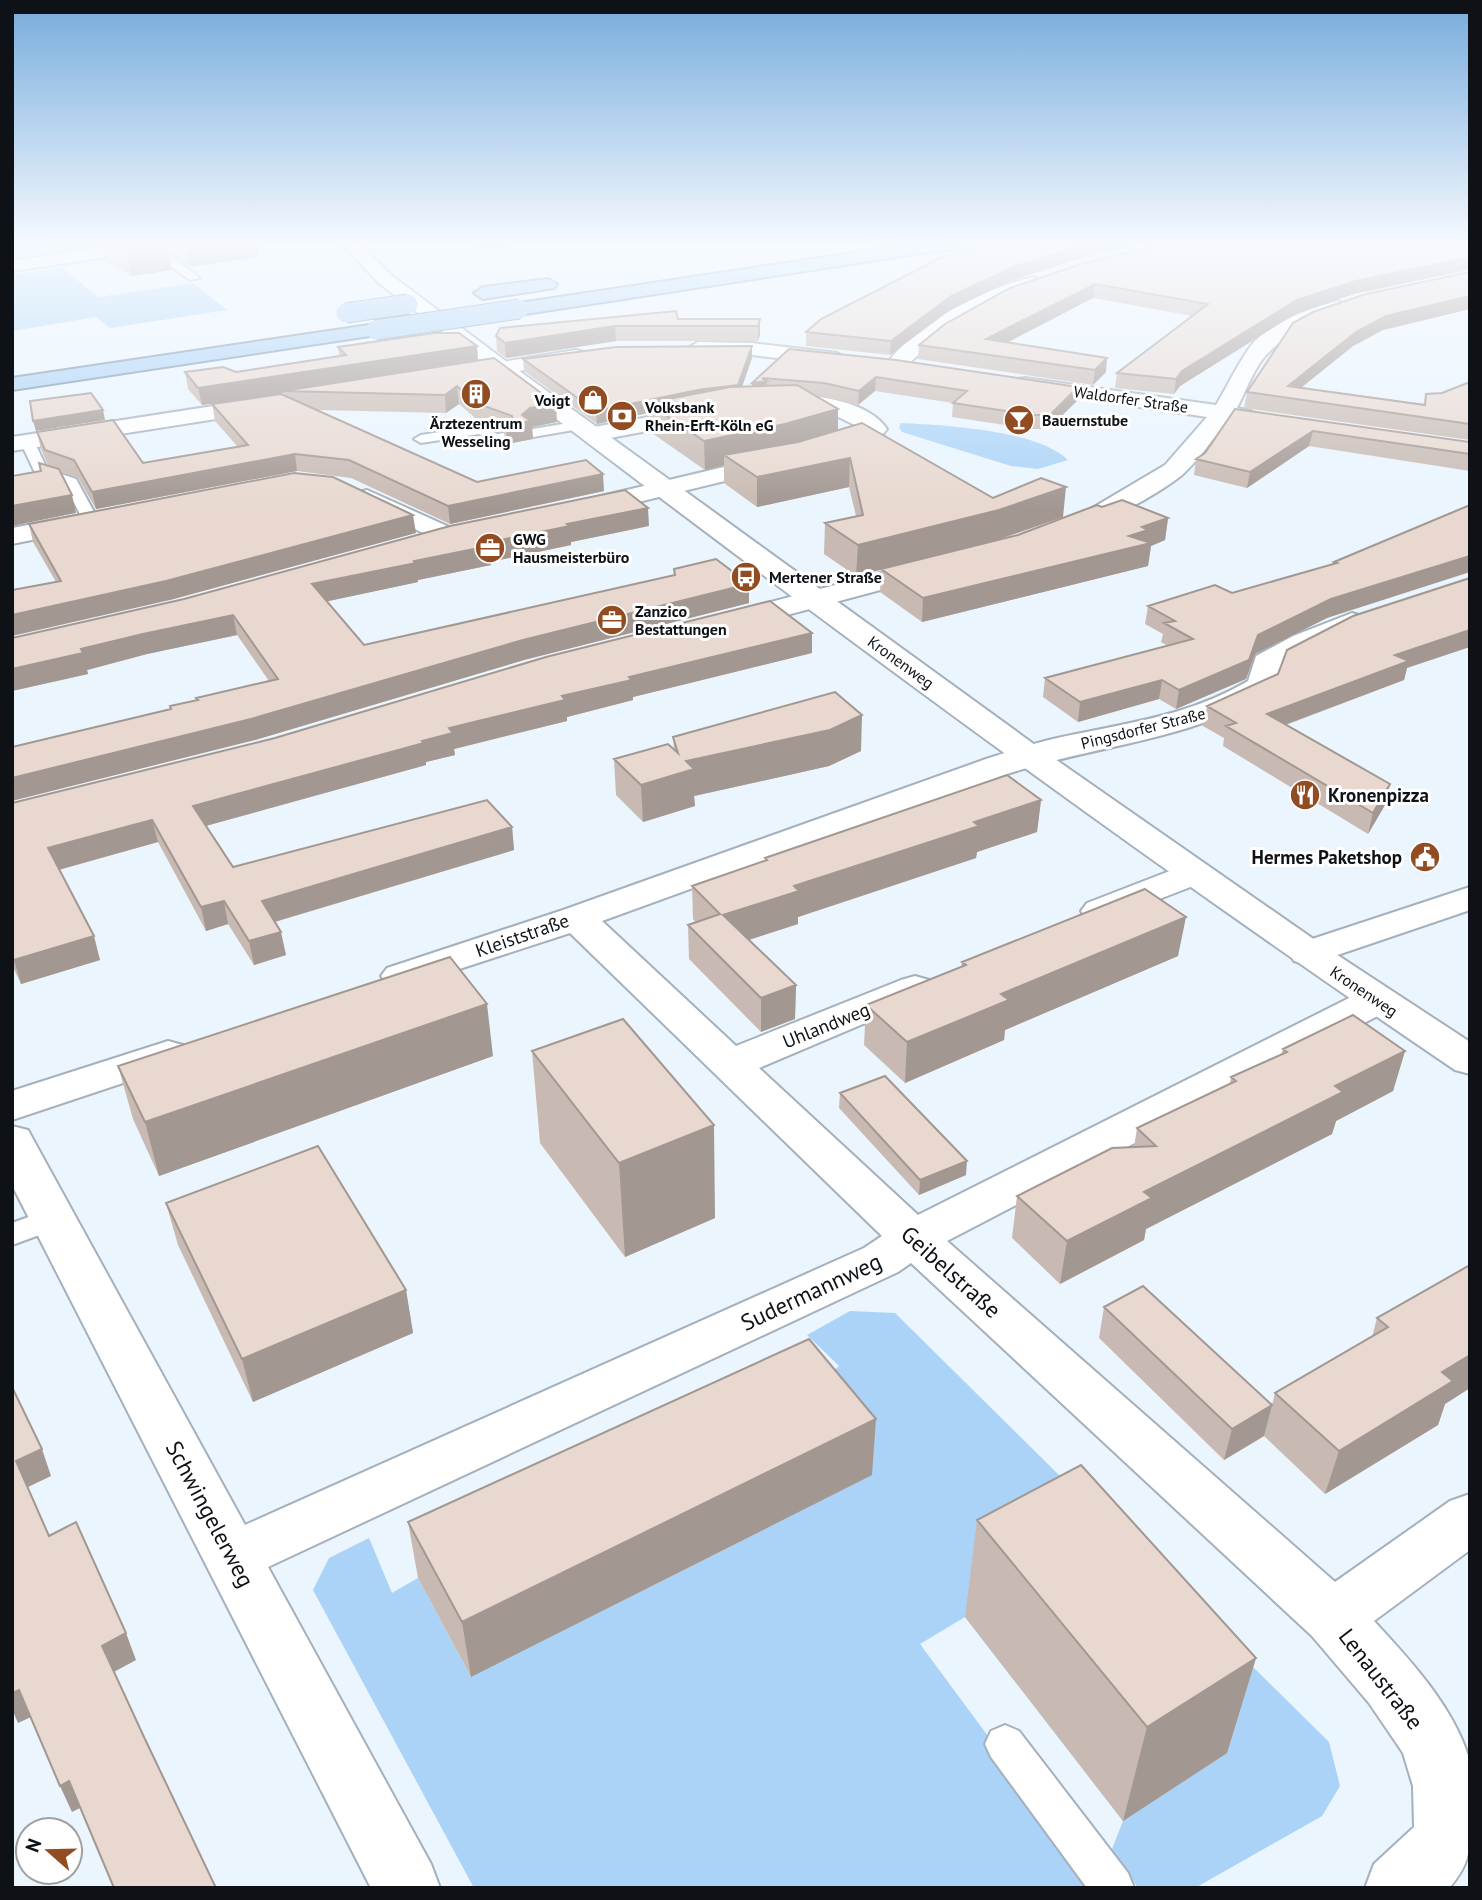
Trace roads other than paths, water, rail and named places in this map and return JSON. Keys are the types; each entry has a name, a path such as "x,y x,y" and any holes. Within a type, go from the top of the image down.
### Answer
{"highway":[{"path":"12,384 365,332"}],"street":[{"name":"Kronenweg","path":"455,332 1030,757 1308,953 1470,1061"},
{"path":"896,365 932,332"},
{"path":"1060,529 1098,515 1167,475 1223,413 1259,349 1283,332"},
{"path":"683,348 752,349 923,369"},
{"path":"437,379 500,366 594,353"},
{"name":"Waldorfer Straße","path":"1003,381 1264,419"},
{"path":"20,442 288,401"},
{"path":"551,514 667,490 682,482 803,456 867,438 876,429 867,420 849,412 794,401 770,401"},
{"path":"587,429 714,412"},
{"path":"341,485 460,532 409,545"},
{"path":"12,536 102,519"},
{"path":"709,626 955,562"},
{"name":"Pingsdorfer Straße","path":"1030,757 1055,748 1163,726 1227,706 1262,684 1267,662 1303,642 1378,613"},
{"name":"Kleiststraße","path":"366,988 576,918 1030,757"},
{"path":"1069,924 1194,873"},
{"path":"1308,953 1470,898"},
{"name":"Geibelstraße","path":"576,918 913,1238 1333,1617"},
{"name":"Uhlandweg","path":"730,1065 943,976"},
{"name":"Sudermannweg","path":"233,1557 370,1490 613,1385 881,1261 913,1238 1377,1000"},
{"path":"12,1106 196,1045"},
{"name":"Schwingelerweg","path":"12,1141 33,1226 233,1557 407,1888"},
{"name":"Lenaustraße","path":"1398,1888 1422,1870 1445,1836 1448,1798 1434,1754 1417,1718 1333,1617 1470,1518"}],"lane":[{"path":"421,439 482,429 494,439 505,437"},
{"path":"533,433 587,429"},
{"path":"20,442 41,472 71,482 102,519"},
{"path":"1005,1744 1113,1888"}],"place":[{"name":"Ärztezentrum Wesseling","path":"476,394"},
{"name":"Voigt","path":"593,400"},
{"name":"Volksbank Rhein-Erft-Köln eG","path":"622,416"},
{"name":"Bauernstube","path":"1019,420"},
{"name":"GWG Hausmeisterbüro","path":"490,548"},
{"name":"Mertener Straße","path":"746,577"},
{"name":"Zanzico Bestattungen","path":"612,620"},
{"name":"Kronenpizza","path":"1305,795"},
{"name":"Hermes Paketshop","path":"1425,857"}]}
